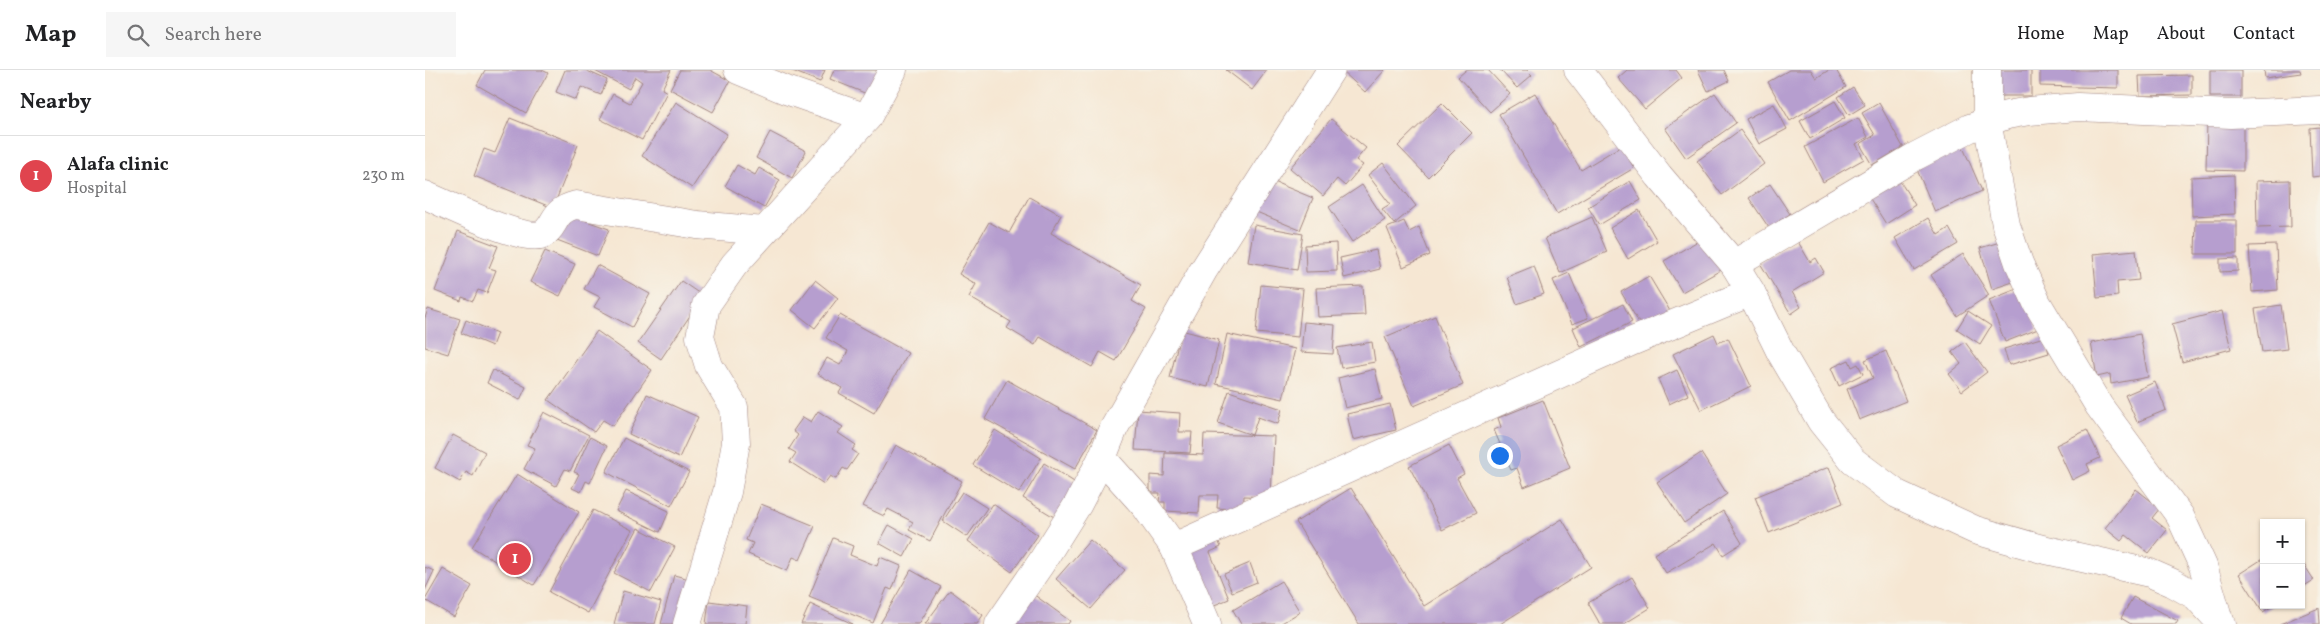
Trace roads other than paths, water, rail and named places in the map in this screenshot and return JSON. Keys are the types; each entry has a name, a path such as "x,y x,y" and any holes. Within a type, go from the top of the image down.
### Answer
{"street":[{"path":"738,70 786,90 867,118"},
{"path":"687,624 727,492 736,443 734,407 709,366 700,337 707,305 734,265 867,118 893,70"},
{"path":"999,624 1041,564 1074,511 1102,458 1114,428 1208,263 1331,70"},
{"path":"1578,70 1659,176 1734,264 1751,292 1781,353 1821,420 1853,461 1897,494 1975,530 2042,549 2150,573 2173,583 2196,596 2220,621"},
{"path":"1987,70 1987,120 2006,224 2019,263 2037,303 2099,406 2180,516 2203,566 2220,621"},
{"path":"1734,264 1916,156 1987,120 2029,111 2078,107 2231,114 2320,110"},
{"path":"425,195 487,222 535,237 545,234 564,208 576,205 697,225 764,231"},
{"path":"1174,547 1633,341 1751,292"},
{"path":"1102,458 1145,506 1174,547 1207,624"}],"place":[{"name":"Alafa clinic","path":"515,559"}]}
